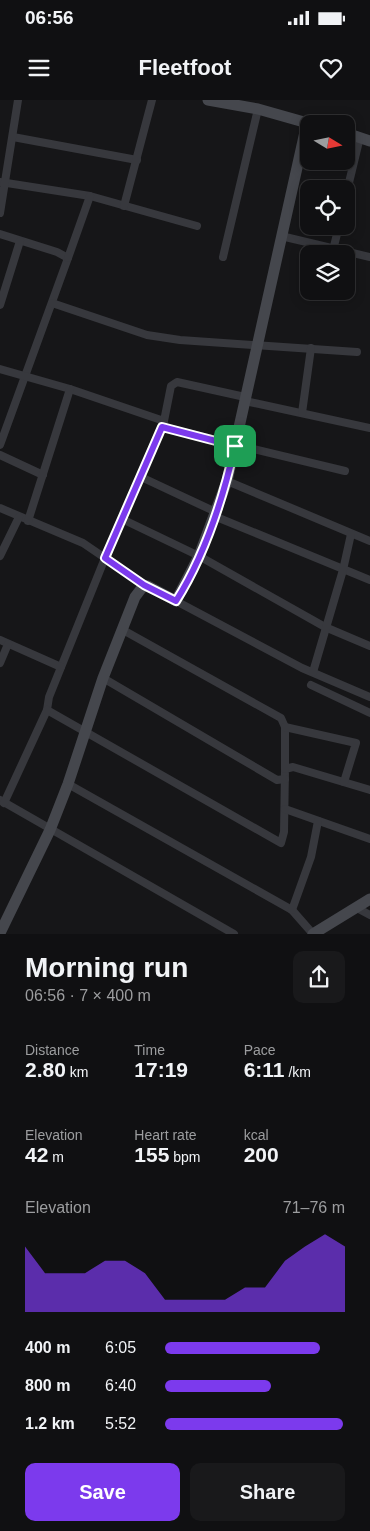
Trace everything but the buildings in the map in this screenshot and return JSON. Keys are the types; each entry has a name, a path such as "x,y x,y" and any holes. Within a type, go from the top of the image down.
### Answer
{"street":[{"path":"0,213 3,182 13,137 18,100"},
{"path":"124,206 152,100"},
{"path":"208,100 258,109 300,121"},
{"path":"223,256 258,109"},
{"path":"13,137 136,160"},
{"path":"351,180 365,139"},
{"path":"176,601 199,556 227,481 281,236 300,159"},
{"path":"3,182 90,196 197,226"},
{"path":"0,444 26,377 90,196"},
{"path":"0,234 20,242 58,252 68,258"},
{"path":"281,236 314,245"},
{"path":"0,305 3,289 20,242"},
{"path":"355,254 370,257"},
{"path":"52,303 147,335 212,344 357,352"},
{"path":"302,413 311,348"},
{"path":"0,368 70,389 163,424 235,446 345,471"},
{"path":"234,934 2,802 47,710 49,697 60,668 105,558 142,477 163,424 171,386 175,382 370,428"},
{"path":"28,521 70,389"},
{"path":"0,455 44,475"},
{"path":"142,477 215,514 370,580"},
{"path":"227,481 370,541"},
{"path":"0,508 83,543 144,585 302,668 370,697"},
{"path":"0,556 19,517"},
{"path":"122,519 199,556 325,627 370,646"},
{"path":"313,672 343,570 351,534"},
{"path":"0,933 50,830 68,784 103,678 135,597 144,585"},
{"path":"47,710 281,843 284,840 285,726 281,718 123,630"},
{"path":"0,663 4,642 60,668"},
{"path":"103,678 277,780 285,779"},
{"path":"311,685 370,712"},
{"path":"285,726 356,743 344,782"},
{"path":"285,769 294,767 370,790"},
{"path":"68,784 292,910 313,934 370,899"},
{"path":"285,809 370,839"},
{"path":"292,910 311,857 318,821"},
{"path":"357,908 370,915"}],"route":[{"path":"162,427 235,446 224,492 199,556 176,601 144,585 125,570 105,558 142,477 162,427"}]}
